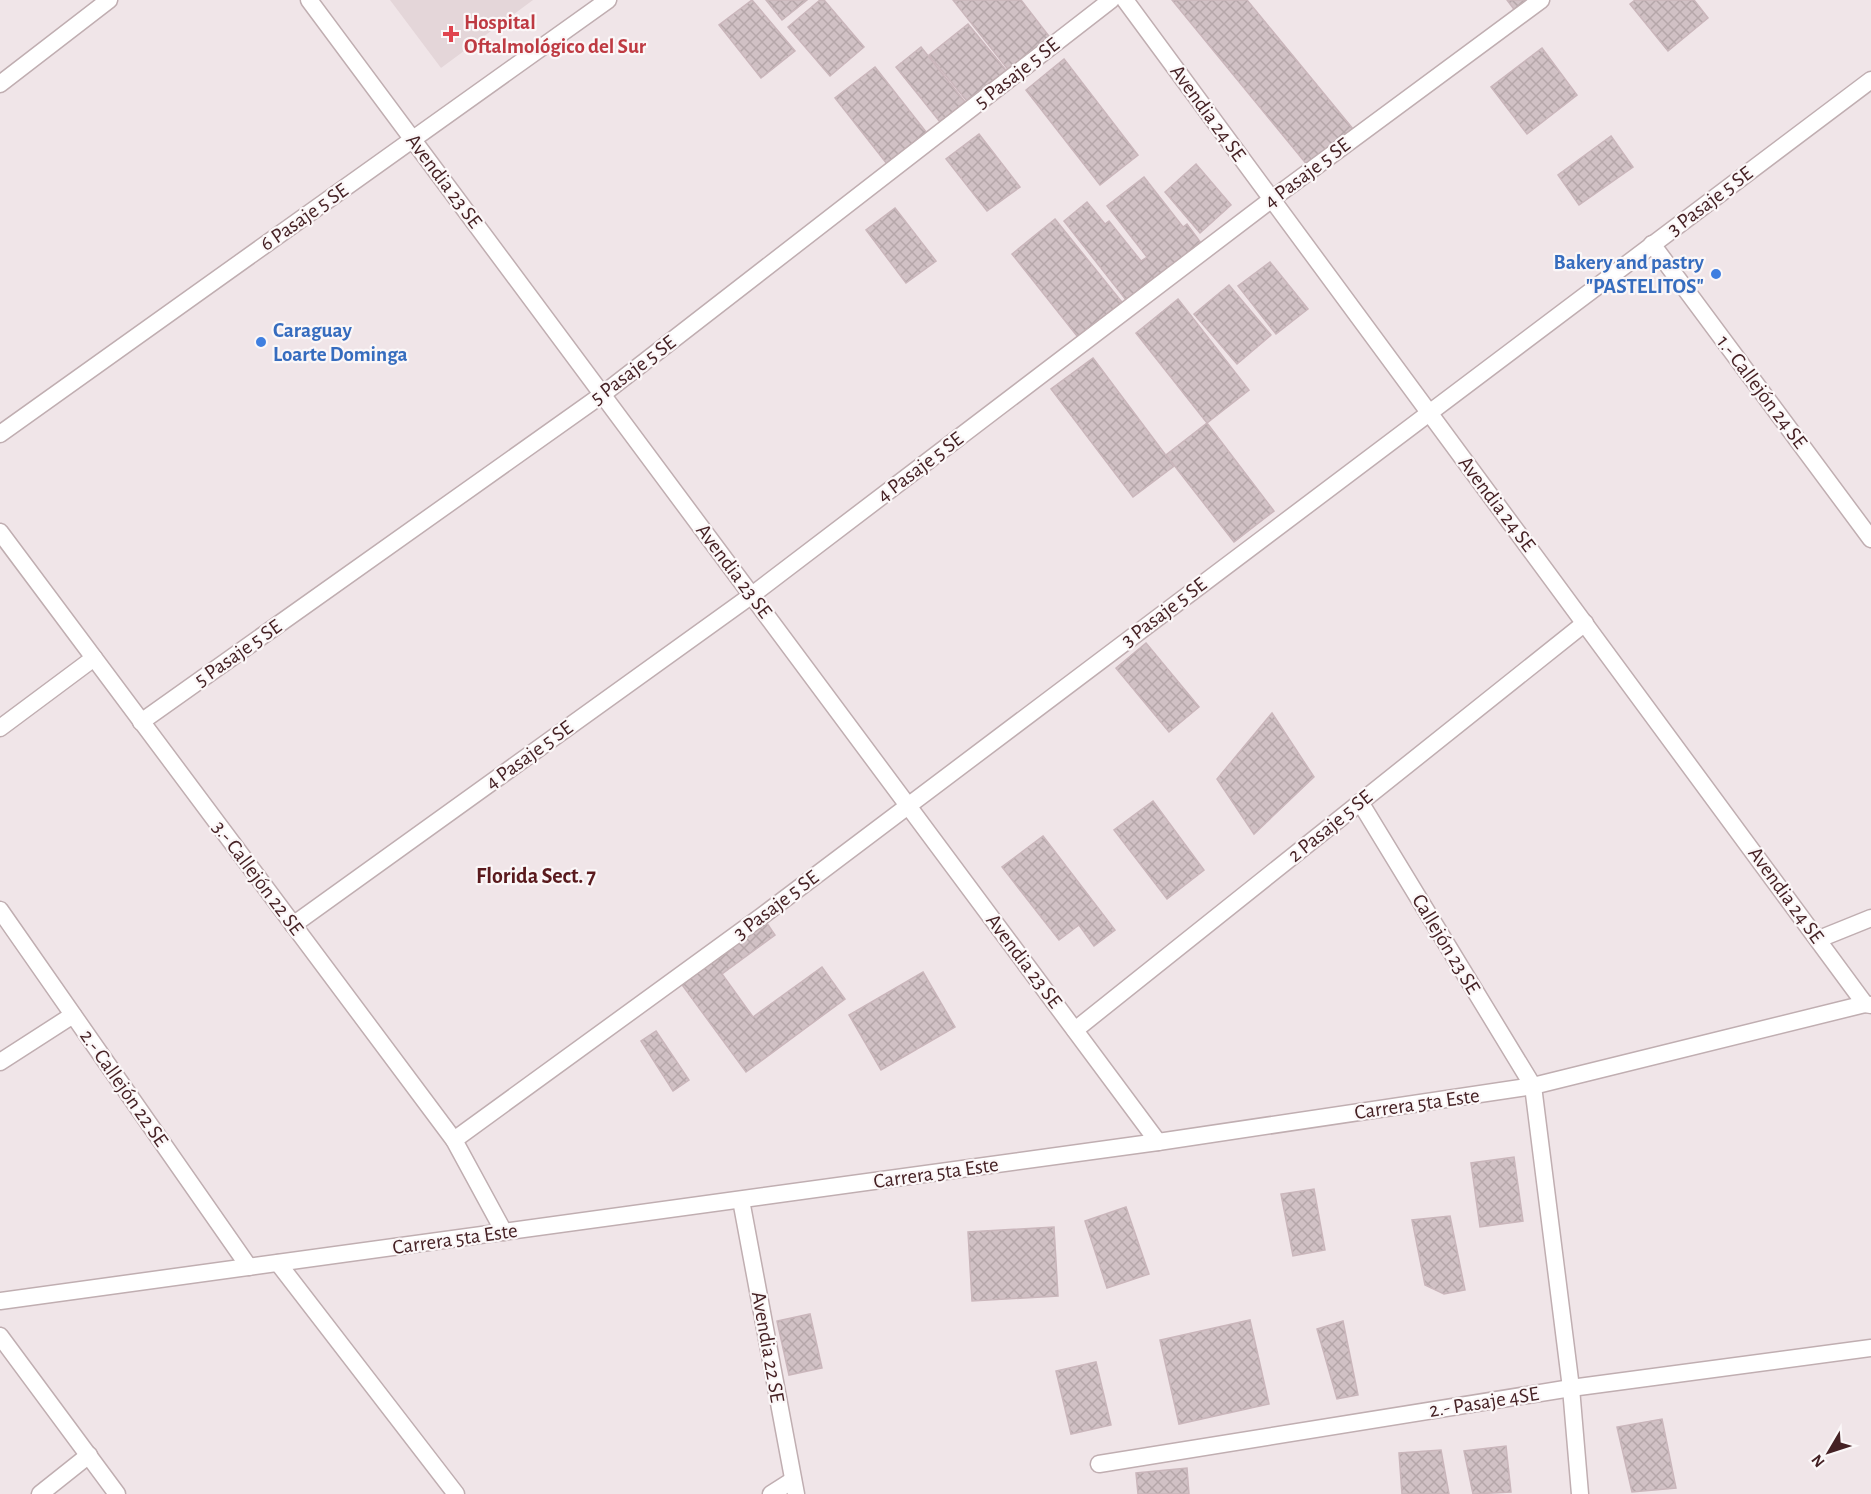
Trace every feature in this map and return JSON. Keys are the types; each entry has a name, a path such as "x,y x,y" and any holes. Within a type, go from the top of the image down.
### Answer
{"street":[{"path":"0,84 109,0"},
{"name":"Avendia 23 SE","path":"309,0 1158,1142"},
{"name":"6 Pasaje 5 SE","path":"0,434 608,0"},
{"name":"5 Pasaje 5 SE","path":"141,722 603,394 1111,0"},
{"name":"Avendia 24 SE","path":"1125,0 1868,1004"},
{"name":"4 Pasaje 5 SE","path":"293,925 752,595 1272,199 1541,0"},
{"name":"3 Pasaje 5 SE","path":"454,1140 762,916 1871,80"},
{"name":"1.- Callejón 24 SE","path":"1653,244 1871,539"},
{"name":"3.- Callejón 22 SE","path":"0,532 454,1140 504,1232"},
{"name":"2 Pasaje 5 SE","path":"1075,1029 1585,622"},
{"path":"0,728 93,658"},
{"name":"Callejón 23 SE","path":"1360,802 1533,1086"},
{"name":"2.- Callejón 22 SE","path":"0,910 249,1267"},
{"path":"1819,939 1871,918"},
{"name":"Carrera 5ta Este","path":"0,1301 1158,1142 1533,1086 1868,1004"},
{"path":"0,1062 73,1015"},
{"path":"1533,1086 1571,1388 1580,1494"},
{"name":"Avendia 22 SE","path":"741,1200 794,1487"},
{"path":"278,1263 456,1494"},
{"path":"0,1336 117,1494"},
{"name":"2.- Pasaje 4SE","path":"1099,1464 1571,1388 1871,1348"},
{"path":"40,1494 89,1455"},
{"path":"771,1494 794,1487"}],"shaded area":[{"name":"Hospital Oftalmológico del Sur","path":"390,0 533,0 441,68"}],"building":[{"path":"752,0 795,51 761,78 719,25"},
{"path":"766,0 807,0 782,20"},
{"path":"820,0 824,0 864,47 830,76 788,27"},
{"path":"953,0 1021,0 1052,40 1010,72"},
{"path":"1172,0 1247,0 1353,129 1308,166"},
{"path":"1507,0 1541,0 1519,16"},
{"path":"1635,0 1694,0 1708,18 1668,51 1630,4"},
{"path":"968,24 1009,74 971,106 929,55"},
{"path":"921,47 965,102 940,122 896,67"},
{"path":"1542,48 1577,95 1527,134 1491,87"},
{"path":"1064,59 1138,155 1100,185 1026,90"},
{"path":"875,67 927,133 887,164 835,98"},
{"path":"979,134 1020,187 987,211 946,159"},
{"path":"1611,136 1633,167 1579,205 1558,175"},
{"path":"1196,164 1231,205 1200,233 1165,192"},
{"path":"1144,177 1183,227 1187,224 1204,247 1130,305 1064,221 1087,202 1105,224 1109,221 1141,261 1147,257 1107,206"},
{"path":"895,208 936,261 906,283 866,230"},
{"path":"1055,219 1125,306 1081,341 1012,254"},
{"path":"1270,262 1308,309 1276,334 1238,286"},
{"path":"1229,285 1271,335 1237,364 1194,314"},
{"path":"1178,299 1249,390 1207,423 1136,333"},
{"path":"1093,358 1174,466 1133,497 1051,389"},
{"path":"1207,423 1274,511 1234,542 1166,455"},
{"path":"1146,643 1199,707 1169,732 1116,668"},
{"path":"1272,713 1314,777 1254,834 1217,779"},
{"path":"1153,801 1204,870 1167,899 1114,830"},
{"path":"1043,836 1115,930 1094,946 1079,925 1059,940 1002,867"},
{"path":"762,916 775,935 722,974 753,1017 822,967 845,999 746,1072 677,978"},
{"path":"923,972 955,1027 881,1070 849,1015"},
{"path":"656,1031 689,1080 673,1091 641,1041"},
{"path":"1514,1157 1523,1221 1480,1227 1471,1163"},
{"path":"1314,1189 1325,1250 1293,1256 1281,1194"},
{"path":"1126,1207 1149,1274 1107,1288 1085,1221"},
{"path":"1450,1216 1465,1290 1444,1294 1425,1285 1412,1220"},
{"path":"1054,1227 1058,1296 972,1301 968,1232"},
{"path":"810,1314 822,1368 789,1375 777,1321"},
{"path":"1250,1320 1269,1404 1179,1424 1160,1340"},
{"path":"1343,1321 1358,1395 1337,1399 1317,1329"},
{"path":"1096,1362 1111,1425 1071,1434 1056,1371"},
{"path":"1662,1419 1676,1488 1632,1492 1617,1427"},
{"path":"1506,1446 1511,1492 1473,1494 1464,1451"},
{"path":"1441,1450 1449,1494 1402,1494 1399,1453"},
{"path":"1187,1468 1189,1494 1138,1494 1136,1473"}],"place":[{"name":"Hospital Oftalmológico del Sur","path":"451,34"},
{"name":"Bakery and pastry \"PASTELITOS\"","path":"1716,274"},
{"name":"Caraguay Loarte Dominga","path":"261,342"}],"district":[{"name":"Florida Sect. 7","path":"536,876"}]}
